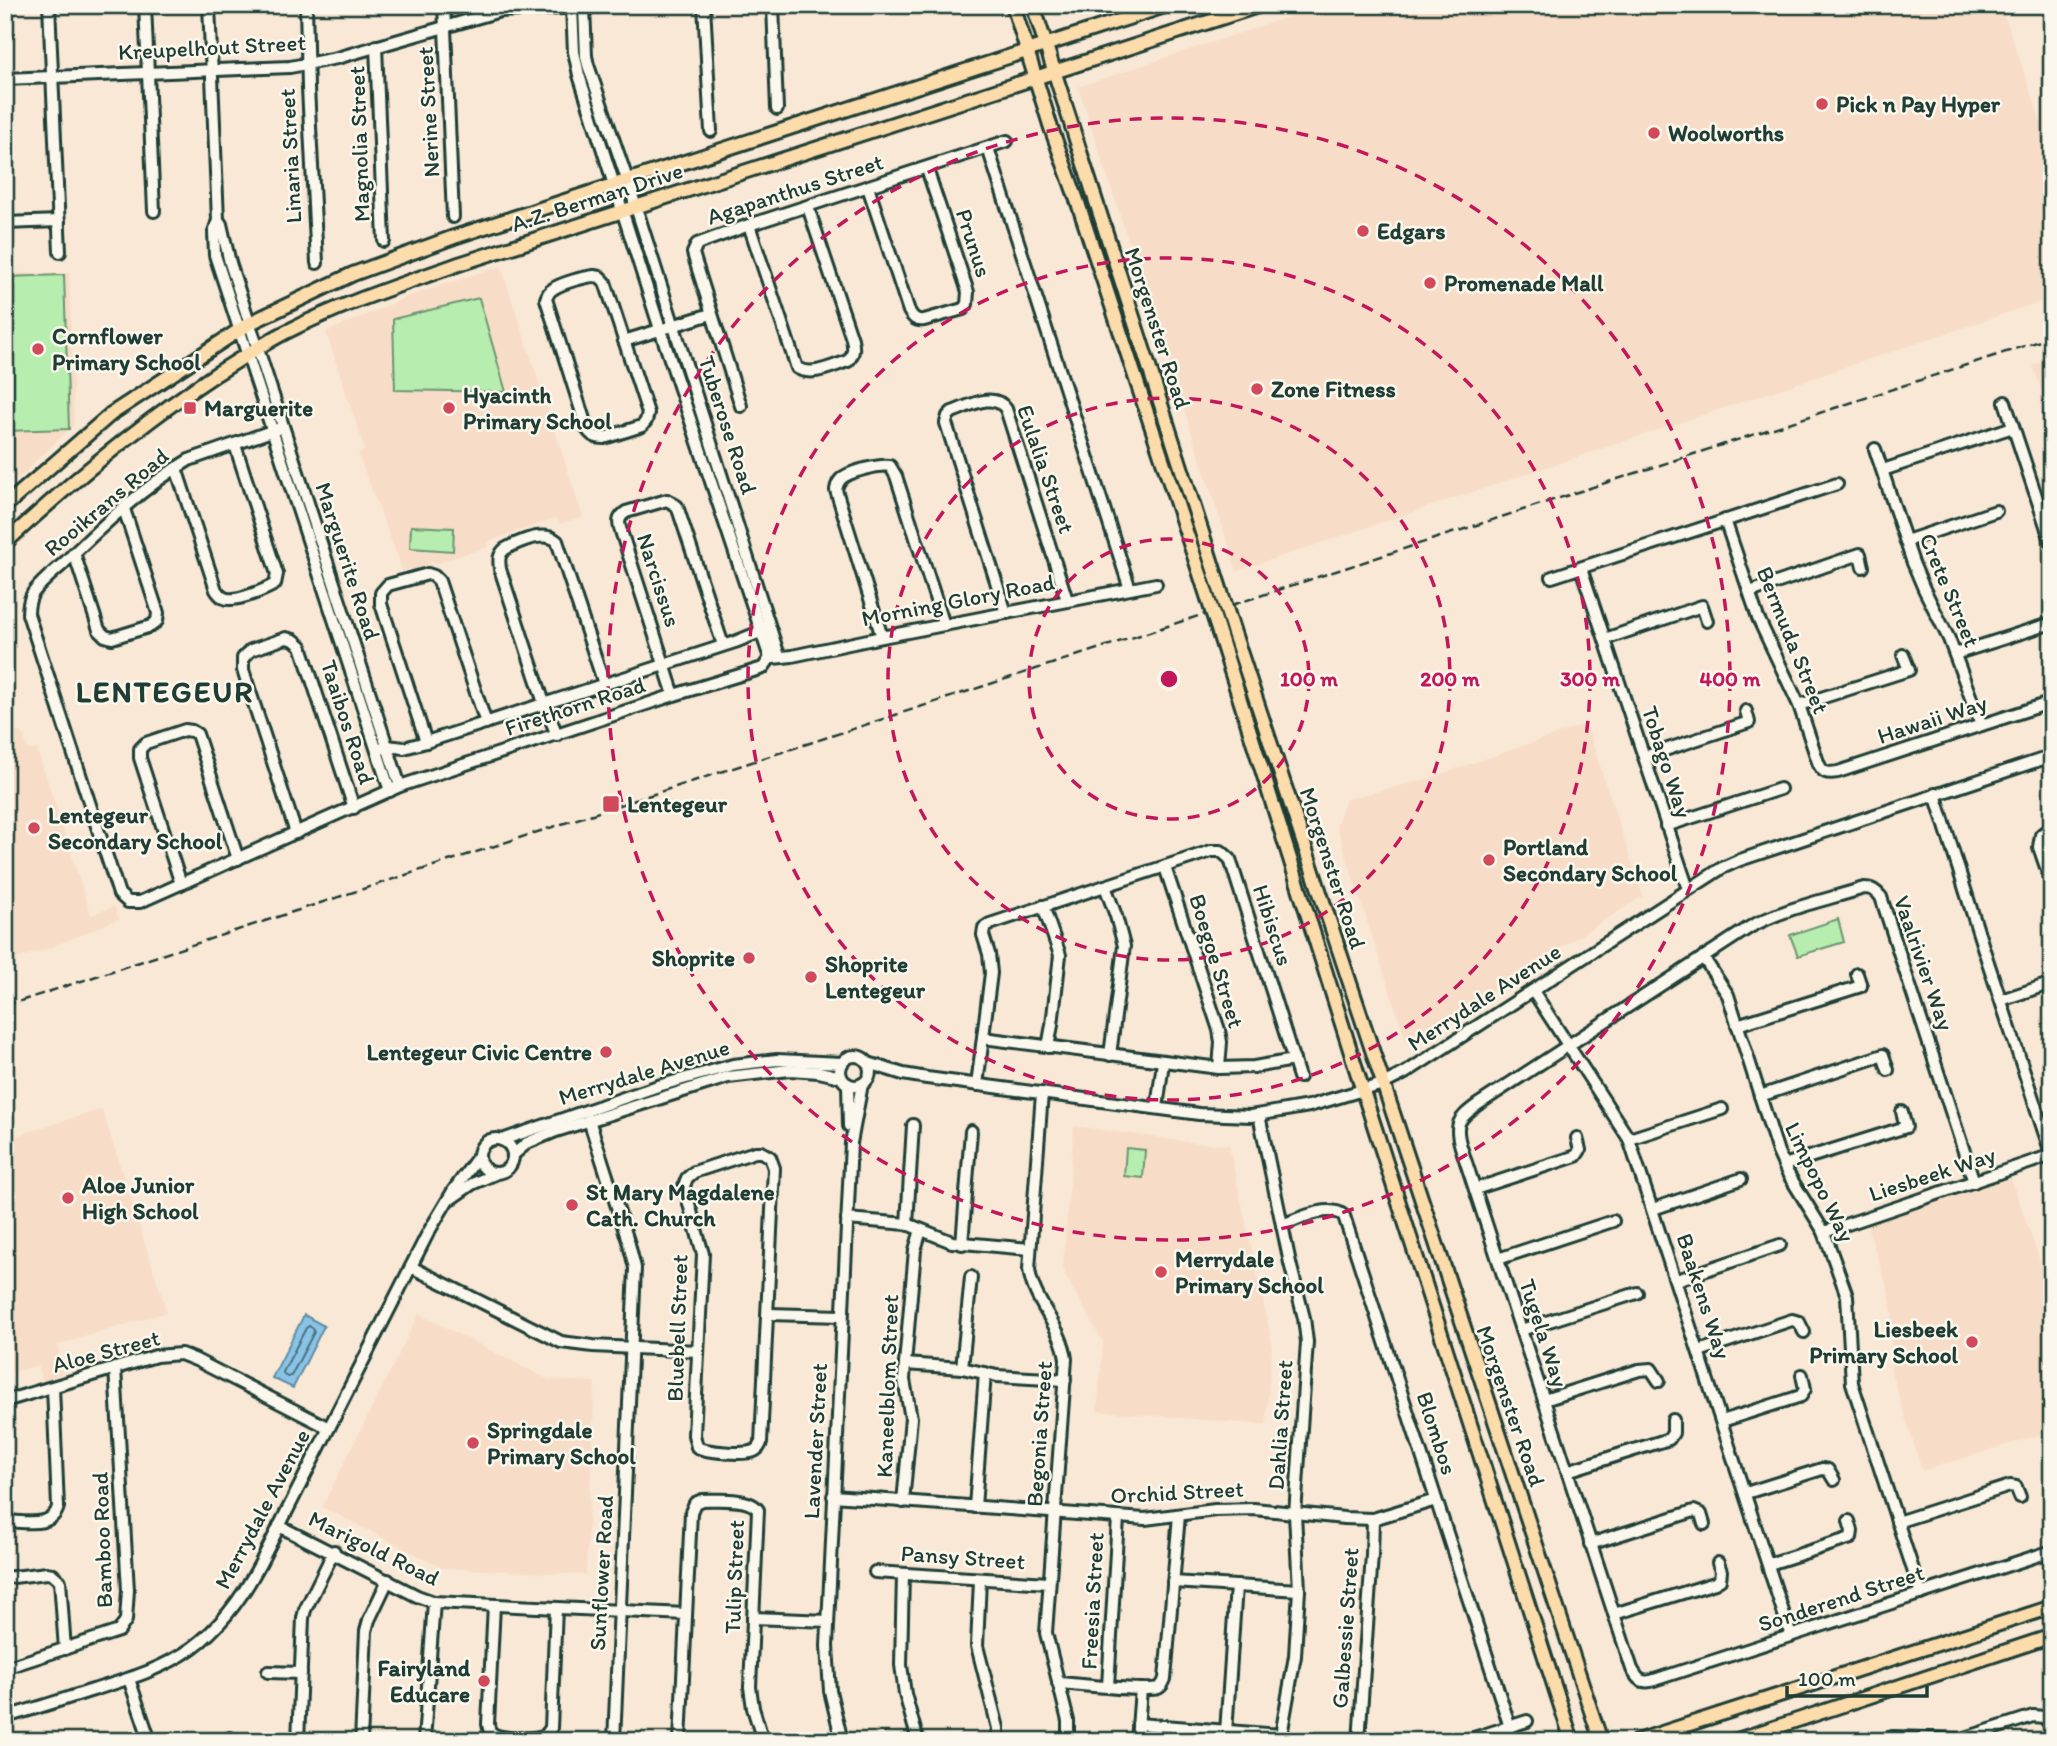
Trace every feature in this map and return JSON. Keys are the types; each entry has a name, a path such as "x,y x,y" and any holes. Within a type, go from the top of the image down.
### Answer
{"main road":[{"name":"Morgenster Road","path":"1013,5 1201,577 1572,1741"},
{"name":"Morgenster Road","path":"1033,5 1233,630 1601,1741"},
{"name":"A.Z. Berman Drive","path":"5,506 111,414 244,326 375,264 1168,5"},
{"name":"A.Z. Berman Drive","path":"5,543 119,443 252,351 306,322 402,284 636,206 1261,5"},
{"path":"1637,1741 2052,1607"},
{"path":"1734,1741 2052,1636"}],"street":[{"path":"49,5 60,252"},
{"path":"145,5 154,211"},
{"path":"209,5 218,220 214,232 215,255 234,315 244,326"},
{"name":"Linaria Street","path":"306,5 317,263"},
{"name":"Nerine Street","path":"444,5 453,217"},
{"name":"Kreupelhout Street","path":"5,79 290,67 331,60 500,11 625,5"},
{"path":"704,5 711,131"},
{"path":"773,5 777,109"},
{"name":"Tuberose Road","path":"584,7 586,56 674,324 765,627"},
{"name":"Tuberose Road","path":"572,8 576,62 614,186 660,329 775,657"},
{"name":"Magnolia Street","path":"376,46 384,241"},
{"name":"Agapanthus Street","path":"741,406 693,253 701,241 1007,142"},
{"path":"988,148 1130,589"},
{"name":"Prunus","path":"868,187 912,317 924,320 963,309 967,304 968,292 927,169"},
{"path":"749,225 797,368 804,373 811,373 848,360 854,348 808,207"},
{"path":"218,220 246,310 244,326"},
{"path":"5,223 59,221"},
{"path":"587,277 600,277 605,282 624,341 646,405 646,421 642,426 597,438 587,429 547,306 548,294 552,289 587,277"},
{"path":"624,341 711,314"},
{"name":"Marguerite Road","path":"244,326 395,788"},
{"name":"Eulalia Street","path":"1006,613 946,423 952,412 990,400 999,401 1006,409 1068,600"},
{"path":"2005,402 2052,544"},
{"path":"1883,470 2013,427"},
{"name":"Rooikrans Road","path":"128,902 119,894 28,614 30,599 74,553 176,468 189,460 277,430"},
{"path":"176,468 216,590 226,600 234,600 269,588 275,584 277,574 235,446"},
{"name":"Crete Street","path":"1875,449 1924,589 1949,639 1981,725"},
{"path":"882,636 836,490 842,477 879,466 890,466 897,476 944,625"},
{"path":"1552,577 1837,484"},
{"name":"Narcissus","path":"674,695 620,528 621,515 667,500 677,506 723,645"},
{"path":"74,553 99,630 105,636 112,638 151,626 157,621 158,613 124,509"},
{"path":"1906,541 1996,511"},
{"name":"Bermuda Street","path":"1726,520 1758,618 1799,705 1818,762 1825,772"},
{"path":"557,735 544,704 500,569 500,553 512,545 545,536 553,537 557,541 604,684"},
{"path":"1750,592 1860,554 1863,567"},
{"name":"Tobago Way","path":"1581,568 1688,889"},
{"path":"426,742 380,599 384,588 400,582 428,574 439,581 486,723"},
{"name":"Morning Glory Road","path":"775,657 792,656 882,636 1156,584"},
{"path":"1605,639 1702,606 1707,621"},
{"path":"1955,654 2049,624"},
{"name":"Firethorn Road","path":"382,748 404,748 426,742 723,645 752,635 765,627"},
{"name":"Taaibos Road","path":"296,833 243,670 243,658 251,650 286,638 301,646 354,808"},
{"path":"1799,705 1909,670 1903,656"},
{"name":"Firethorn Road","path":"128,902 140,902 395,788 763,668 775,657"},
{"name":"Hawaii Way","path":"1825,772 1838,772 2052,702"},
{"path":"1644,757 1749,722 1746,711"},
{"path":"181,884 140,758 140,749 146,743 185,730 197,734 238,859"},
{"name":"Merrydale Avenue","path":"868,1063 903,1074 1215,1116 1286,1112 1383,1084 1425,1061 1722,868 2052,756"},
{"path":"1666,826 1780,789"},
{"path":"1935,794 2052,1156"},
{"path":"2052,826 2041,835 2039,847 2052,885"},
{"name":"Hibiscus","path":"977,1085 991,973 983,935 985,928 1043,906 1212,851 1221,851 1230,859 1299,1077"},
{"name":"Boegoe Street","path":"1164,867 1219,1030 1219,1068"},
{"path":"1105,886 1124,946 1110,1055"},
{"name":"Vaalrivier Way","path":"1569,1045 1762,920 1864,888 1877,891 1974,1182"},
{"path":"1043,906 1060,955 1048,1047"},
{"name":"Limpopo Way","path":"1703,957 1724,987 1784,1165 1824,1232 1848,1299 1852,1383 1920,1594"},
{"path":"1737,1025 1861,986 1857,974"},
{"path":"2001,1000 2052,983"},
{"name":"Baakens Way","path":"1533,991 1629,1139 1791,1636"},
{"path":"983,1038 1219,1068 1254,1068 1294,1060"},
{"name":"Tugela Way","path":"1569,1045 1461,1118 1457,1126 1590,1544 1632,1669 1642,1682"},
{"path":"1760,1096 1883,1055 1888,1070"},
{"path":"854,1056 863,1058 868,1063 870,1072 865,1082 858,1085 845,1080 840,1072 842,1063 854,1056"},
{"name":"Merrydale Avenue","path":"502,1140 688,1077 733,1065 777,1060 842,1063"},
{"path":"1157,1108 1163,1062"},
{"name":"Merrydale Avenue","path":"513,1155 527,1143 589,1120 735,1075 802,1070 845,1080"},
{"name":"Merrydale Avenue","path":"865,1082 903,1074"},
{"path":"688,1077 699,1085"},
{"name":"Lavender Street","path":"842,1741 830,1691 827,1646 851,1143 845,1080"},
{"name":"Lavender Street","path":"851,1143 865,1082"},
{"name":"Begonia Street","path":"1042,1093 1029,1269 1034,1289 1063,1344 1066,1359 1046,1633 1068,1721 1068,1741"},
{"path":"1629,1139 1722,1109"},
{"path":"1784,1165 1906,1126 1902,1112"},
{"name":"Dahlia Street","path":"1259,1115 1307,1342 1295,1514 1299,1590 1295,1656 1281,1738"},
{"name":"Sunflower Road","path":"589,1120 635,1268 614,1741"},
{"path":"907,1224 913,1125"},
{"path":"962,1244 971,1130"},
{"path":"1475,1189 1576,1156 1580,1150 1577,1138"},
{"path":"493,1139 502,1140 510,1146 513,1155 508,1168 495,1174 485,1170 478,1157 479,1151 484,1143 493,1139"},
{"name":"Bluebell Street","path":"761,1152 770,1157 774,1168 762,1437 760,1446 755,1451 705,1451 697,1447 694,1435 698,1351 703,1254 684,1186 687,1178 694,1172 761,1152"},
{"name":"Liesbeek Way","path":"1824,1232 2052,1156"},
{"name":"Merrydale Avenue","path":"5,1717 129,1679 172,1661 214,1629 234,1606 279,1526 431,1227 478,1157"},
{"name":"Merrydale Avenue","path":"448,1201 465,1188 495,1174"},
{"path":"1653,1209 1741,1180"},
{"name":"Blombos","path":"1282,1225 1328,1210 1337,1210 1344,1216 1510,1727"},
{"path":"847,1219 907,1224 942,1239 962,1244 1030,1249"},
{"path":"1498,1259 1613,1222"},
{"name":"Kaneelblom Street","path":"903,1502 911,1418 904,1380 905,1364 915,1250 921,1230"},
{"path":"1676,1280 1780,1245"},
{"path":"411,1267 561,1342 698,1351"},
{"path":"962,1368 971,1277"},
{"path":"1521,1330 1637,1293"},
{"path":"768,1314 842,1316"},
{"path":"1699,1350 1792,1320 1800,1322 1804,1332"},
{"name":"Aloe Street","path":"5,1401 164,1354 181,1354 329,1428"},
{"path":"905,1364 1065,1380"},
{"name":"Bamboo Road","path":"5,1668 118,1631 126,1620 128,1590 115,1368"},
{"path":"1544,1400 1639,1370 1651,1369 1659,1381"},
{"path":"975,1507 985,1373"},
{"path":"1722,1421 1801,1396 1805,1389 1802,1375"},
{"path":"5,1521 42,1522 49,1520 56,1513 58,1507 53,1387"},
{"path":"1567,1471 1669,1439 1673,1420"},
{"path":"1746,1493 1822,1469 1828,1470 1834,1480"},
{"path":"1897,1522 2010,1486 2016,1487 2020,1497"},
{"name":"Orchid Street","path":"833,1496 1145,1519 1228,1509 1254,1509 1373,1519 1436,1500"},
{"name":"Tulip Street","path":"680,1741 691,1512 694,1505 702,1500 747,1502 755,1505 758,1514 750,1695 763,1741"},
{"path":"1590,1544 1694,1511 1701,1514 1704,1524"},
{"path":"1058,1683 1141,1689 1157,1688 1164,1682 1179,1515"},
{"name":"Freesia Street","path":"1108,1686 1118,1518"},
{"name":"Galbessie Street","path":"1359,1741 1373,1519"},
{"path":"1769,1564 1852,1538 1849,1521"},
{"name":"Marigold Road","path":"279,1526 434,1602 686,1614"},
{"name":"Sonderend Street","path":"1642,1682 2052,1551"},
{"path":"298,1741 305,1610 334,1552"},
{"path":"1614,1614 1715,1583 1721,1576 1718,1563"},
{"name":"Pansy Street","path":"875,1572 1049,1583"},
{"path":"5,1578 47,1573 60,1581 65,1649"},
{"path":"903,1574 901,1665 905,1694 918,1741"},
{"path":"361,1741 366,1631 388,1580"},
{"path":"980,1580 977,1646 998,1728 998,1741"},
{"path":"1173,1582 1299,1590"},
{"path":"1226,1732 1236,1586"},
{"path":"424,1741 434,1602"},
{"path":"494,1605 489,1730 497,1736 537,1738 546,1735 551,1728 556,1608"},
{"path":"753,1618 828,1621"},
{"path":"268,1672 301,1674"},
{"path":"129,1679 150,1741"},
{"path":"1137,1741 1141,1689"},
{"path":"1880,1741 1892,1737 1962,1739 2034,1716 2044,1717 2052,1727"},
{"path":"1464,1741 1527,1721"},
{"path":"1138,1724 1281,1738"}],"shaded area":[{"path":"1323,5 2001,5 2052,154 2052,298 1237,571 1078,87"},
{"name":"Hyacinth Primary School","path":"501,266 583,517 559,524 557,518 486,542 488,547 434,564 433,562 430,566 412,572 411,568 403,571 358,454 365,450 326,332 412,295"},
{"name":"Cornflower Primary School","path":"5,273 69,273 74,425 5,491"},
{"path":"2052,359 2052,420 2033,365"},
{"name":"Portland Secondary School","path":"1586,724 1643,896 1407,1044 1336,825 1346,799 1427,779"},
{"name":"Lentegeur Secondary School","path":"5,732 22,732 29,750 37,749 91,915 114,906 119,919 5,963"},
{"name":"Aloe Junior High School","path":"102,1109 167,1312 58,1345 62,1373 43,1383 38,1366 5,1373 5,1139"},
{"name":"Merrydale Primary School","path":"1074,1126 1229,1145 1272,1343 1266,1425 1097,1411 1103,1342 1066,1277 1063,1266"},
{"name":"Liesbeek Primary School","path":"2011,1178 2052,1302 2052,1431 1922,1471 1891,1371 1892,1314 1888,1290 1867,1225"},
{"name":"Springdale Primary School","path":"419,1314 549,1380 595,1382 586,1575 443,1568 322,1507"}],"green space":[{"name":"Cornflower Primary School","path":"64,275 69,429 5,431 5,277"},
{"path":"479,298 506,392 395,390 393,319"},
{"path":"411,526 454,528 453,551 410,548"},
{"path":"1838,919 1844,942 1798,956 1790,935"},
{"path":"1126,1148 1145,1150 1143,1178 1124,1176"}],"water":[{"path":"304,1315 324,1326 293,1388 272,1378"}],"railway":[{"path":"5,1006 2052,337"}],"place":[{"name":"Pick n Pay Hyper","path":"1822,104"},
{"name":"Woolworths","path":"1654,133"},
{"name":"Edgars","path":"1363,231"},
{"name":"Promenade Mall","path":"1430,283"},
{"name":"Cornflower Primary School","path":"38,349"},
{"name":"Zone Fitness","path":"1257,389"},
{"name":"Marguerite","path":"190,408"},
{"name":"Hyacinth Primary School","path":"449,408"},
{"name":"Lentegeur","path":"611,804"},
{"name":"Lentegeur Secondary School","path":"34,828"},
{"name":"Portland Secondary School","path":"1489,860"},
{"name":"Shoprite","path":"749,958"},
{"name":"Shoprite Lentegeur","path":"811,977"},
{"name":"Lentegeur Civic Centre","path":"606,1052"},
{"name":"Aloe Junior High School","path":"68,1198"},
{"name":"St Mary Magdalene Cath. Church","path":"572,1205"},
{"name":"Merrydale Primary School","path":"1161,1272"},
{"name":"Liesbeek Primary School","path":"1972,1342"},
{"name":"Springdale Primary School","path":"473,1443"},
{"name":"Fairyland Educare","path":"484,1681"}],"district":[{"name":"LENTEGEUR","path":"165,691"}]}
